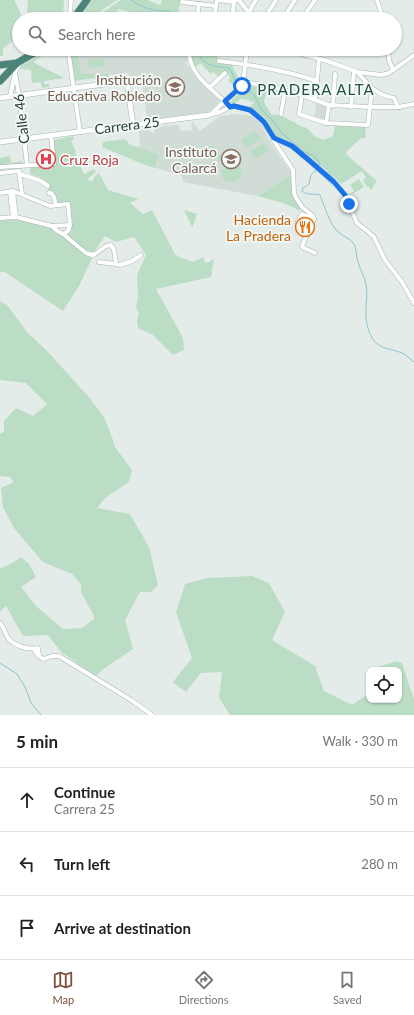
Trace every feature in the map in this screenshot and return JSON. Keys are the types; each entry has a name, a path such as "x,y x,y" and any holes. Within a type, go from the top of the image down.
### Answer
{"highway":[{"path":"80,12 87,0"},
{"path":"0,81 19,62 29,56"},
{"path":"0,64 19,62"}],"street":[{"path":"70,12 71,0"},
{"path":"215,12 217,0 236,1 248,12"},
{"path":"249,12 256,0"},
{"path":"267,12 276,0"},
{"path":"287,12 295,0"},
{"path":"377,0 381,12"},
{"path":"234,12 236,1"},
{"path":"306,12 312,1"},
{"path":"182,2 216,6"},
{"path":"198,12 199,4"},
{"path":"308,56 356,72 381,75 389,73 414,55"},
{"path":"69,56 80,132"},
{"path":"189,56 190,63 197,75 230,107"},
{"path":"210,115 243,84 246,56"},
{"path":"389,56 393,70"},
{"path":"315,100 319,59"},
{"path":"219,61 245,64 285,72 317,82"},
{"name":"Calle 46","path":"10,97 19,62"},
{"path":"356,72 372,88 383,95 394,98 397,106 400,107"},
{"path":"351,106 356,72"},
{"name":"Calle 46","path":"15,73 27,165"},
{"path":"210,87 225,73"},
{"path":"326,123 331,106 336,74"},
{"path":"0,98 127,81 133,125"},
{"path":"243,84 269,86 302,95 331,106 370,108 400,107 414,104"},
{"path":"302,95 299,114 326,123 368,125 372,88"},
{"path":"281,114 285,90"},
{"path":"210,115 234,106 250,110 264,122 274,138 274,141 293,170 294,193 296,198 302,207 314,216 314,219"},
{"name":"Carrera 25","path":"0,142 210,115"},
{"path":"0,167 54,164 50,136"},
{"path":"274,138 292,146 340,189 345,195 357,223 374,237 385,260 404,284 414,303"},
{"path":"0,173 19,172 41,181 48,186"},
{"path":"19,172 22,194"},
{"path":"12,191 14,217"},
{"path":"0,193 12,191 50,206 68,204 70,225 68,230 63,234"},
{"path":"49,193 51,193 54,197 56,205"},
{"path":"298,221 302,214 314,219"},
{"path":"0,218 14,217 52,226 70,225"},
{"path":"314,219 302,246 315,253"},
{"path":"52,226 89,254 95,254 106,246 111,245 114,250 116,264"},
{"path":"99,262 122,265 141,255"},
{"path":"0,623 13,643 36,648 36,653 44,659 52,656 59,656 131,700 152,715"}],"shaded area":[{"name":"Institución Educativa Robledo","path":"78,56 187,56 188,61 186,63 195,76 221,100 209,112 147,120 141,75 129,77 128,73 113,75 81,74"},
{"path":"316,103 327,107 325,119 314,117"},
{"name":"Instituto Calarcá","path":"236,114 253,116 261,125 272,145 292,174 258,196 183,182 182,176 140,163 139,130 147,129 153,133 157,127 179,125 180,131 192,130 191,123 193,122 200,131 220,116"},
{"name":"Cruz Roja","path":"51,151 52,162 41,163 40,152"}],"green space":[{"path":"0,0 14,0 20,12 12,12 12,42 3,48 3,56 0,56"},
{"path":"28,0 64,0 63,12 27,12"},
{"path":"92,0 117,0 99,12 83,12"},
{"path":"121,0 147,0 160,5 162,0 186,0 180,1 179,12 130,12 118,9 117,12 103,12"},
{"path":"38,56 42,56 33,62 64,78 44,81 44,84 49,84 49,87 42,88 41,82 32,83 31,70 21,69 21,66"},
{"path":"71,56 78,56 81,74 109,74 109,79 96,81 95,78 74,81"},
{"path":"191,56 218,56 217,63 232,65 240,82 236,87 234,87 228,80 231,78 225,72 219,77 213,72 211,74 200,63 194,68"},
{"path":"104,59 105,66 89,68 88,60"},
{"path":"179,81 183,89 168,96 164,89"},
{"path":"248,86 267,89 264,102 271,114 282,116 308,129 314,136 323,140 333,136 335,126 365,127 366,138 361,138 346,152 348,156 377,181 371,190 368,186 367,187 363,180 366,178 362,171 341,184 293,144 278,138 262,116 249,107 254,103 252,101 248,101 246,99 244,100 242,98 234,104 230,102 245,87"},
{"path":"255,131 261,139 246,148 241,140"},
{"path":"73,136 74,140 71,141 84,174 94,169 96,172 87,179 92,182 95,176 99,173 108,190 138,199 130,203 143,214 152,210 175,254 179,257 193,262 203,257 207,263 214,259 211,277 156,289 183,338 184,350 173,355 153,335 138,328 137,320 139,314 136,307 138,297 137,275 146,255 134,237 116,242 105,236 93,253 90,253 66,234 69,232 69,203 57,204 49,193 49,185 39,177 30,174 30,167 56,166 54,140"},
{"path":"125,139 130,145 139,147 159,156 155,168 102,147 103,142"},
{"path":"264,143 269,151 255,159 250,151"},
{"path":"213,145 222,157 225,156 228,160 230,159 233,164 237,162 242,171 241,177 233,183 225,181 221,175 223,174 221,171 226,167 221,161 218,163 219,161 214,154 210,156 206,150"},
{"path":"10,156 11,163 23,161 23,163 0,166 0,158"},
{"path":"292,174 292,195 300,207 300,211 286,204 258,196"},
{"path":"359,179 364,187 349,196 348,195 354,191 350,185"},
{"path":"184,210 197,214 192,227"},
{"path":"16,219 51,228 93,256 79,286 63,311 5,272 0,272 0,220"},
{"path":"0,301 7,305 27,332 49,353 87,395 104,417 115,447 132,470 129,482 105,498 97,508 130,514 149,547 158,585 151,592 140,592 125,620 133,649 102,670 96,676 62,653 48,635 23,636 6,606 0,612 0,569 21,557 29,564 36,577 21,587 36,606 63,629 82,628 95,618 81,592 81,584 72,574 43,562 14,528 3,508 1,488 14,482 10,477 0,476 0,434 4,432 4,421 16,408 33,416 47,404 26,383 0,380"},
{"path":"252,576 269,583 285,612 272,640 315,666 324,691 352,705 366,695 366,703 402,703 402,667 377,667 397,661 402,663 414,699 414,715 230,715 219,698 222,672 201,673 186,692 173,682 192,658 176,612 185,584 207,578"}],"waterway":[{"path":"131,0 140,6 149,9 170,12"},
{"path":"200,56 202,60 209,64 230,69 239,87"},
{"path":"241,89 243,91 250,91 254,95 261,109 285,136 303,151 315,157 320,163 318,166"},
{"path":"317,169 311,175 309,184 303,188 302,191 320,195 334,228 350,240 356,248 357,260 367,291 366,317 369,330 374,341 380,346 402,353 414,362"},
{"path":"0,663 17,674 25,687 31,703 41,715"}],"place":[{"name":"Institución Educativa Robledo","path":"175,87"},
{"name":"Cruz Roja","path":"46,159"},
{"name":"Instituto Calarcá","path":"231,159"},
{"name":"Hacienda La Pradera","path":"305,227"}],"district":[{"name":"PRADERA ALTA","path":"316,89"}],"route":[{"path":"242,86 225,101 230,107 234,106 250,110 260,118 274,138 292,146 334,182 345,195 349,204"}]}
